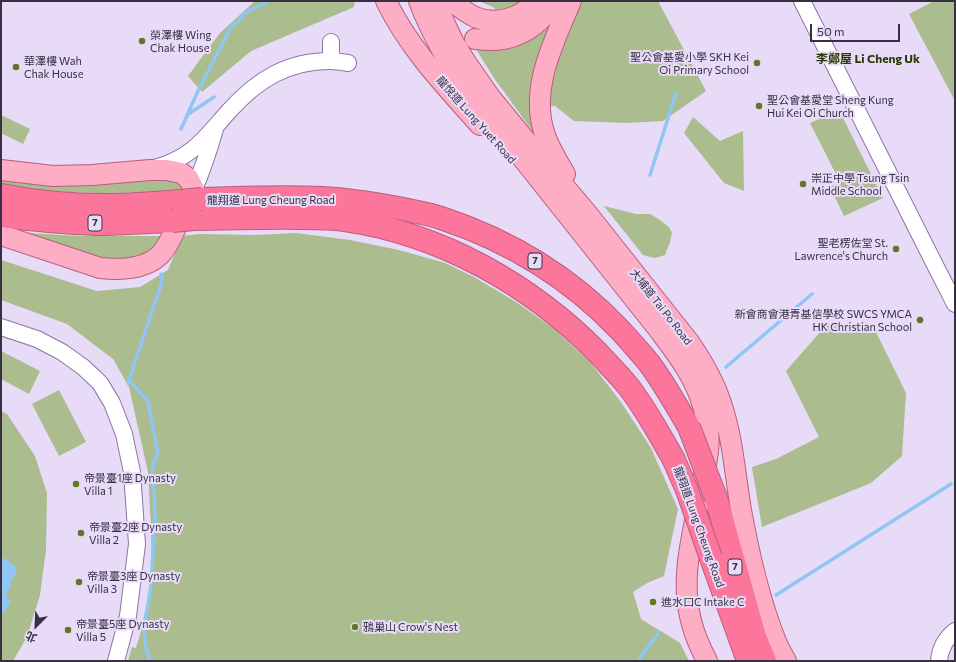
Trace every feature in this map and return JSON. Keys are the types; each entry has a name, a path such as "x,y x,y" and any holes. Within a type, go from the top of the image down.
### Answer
{"highway":[{"name":"龍翔道 Lung Cheung Road","path":"1,195 43,202 88,205 122,205 192,196 322,198 372,203 419,212 460,225 501,242 560,276 606,316 648,362 673,399 692,435 716,498 755,637 765,661"},
{"name":"龍翔道 Lung Cheung Road","path":"1,216 55,222 87,223 284,217 344,220 374,225 432,242 464,257 522,289 557,315 609,364 628,386 658,430 673,458 687,490 748,661"}],"main road":[{"name":"龍悅道 Lung Yuet Road","path":"386,1 408,39 424,61 493,141 583,221"},
{"name":"大埔道 Tai Po Road","path":"419,1 440,46 456,74 468,91 689,342 703,363 714,383 722,404 728,426 741,509 752,563 775,640 786,661"},
{"name":"大埔道 Tai Po Road","path":"436,1 454,43 465,61 583,221 685,366 696,385 708,427 708,450 690,546 687,585 688,605 692,624 706,661"},
{"path":"452,1 460,9 476,18 488,20 511,18 522,13 535,1"},
{"path":"475,39 504,39 517,35 542,20 555,1"},
{"path":"571,1 549,54 541,82 540,102 542,124 546,138 583,221"},
{"path":"1,170 53,176 167,170 181,173 188,178 192,196 173,235 159,256 140,266 127,269 100,268 1,235"}],"street":[{"path":"802,1 950,281 955,304"},
{"path":"331,42 331,61"},
{"path":"150,170 177,161 187,154 205,138 240,99 272,75 289,67 301,64 331,61 348,63"},
{"path":"192,196 209,150 215,127"},
{"path":"1,327 37,340 62,352 83,367 100,383 112,403 124,434 132,472 137,544 128,616 116,661"},
{"path":"939,661 939,652 945,640 955,631"}],"green space":[{"path":"255,1 355,1 354,7 251,51 202,92 188,76 220,33"},
{"path":"479,1 537,1 490,31 495,8"},
{"path":"580,1 658,1 706,91 663,121 627,123 574,121 555,106 529,107 536,136 494,78 474,46 523,42 545,30 578,8"},
{"path":"934,1 955,1 955,101 909,14"},
{"path":"839,110 883,198 844,216 830,187 840,182 810,123"},
{"path":"1,115 30,129 23,144 1,133"},
{"path":"693,117 720,141 743,131 744,191 724,183 684,133"},
{"path":"1,175 176,179 188,190 106,193 56,191 1,184"},
{"path":"604,206 636,214 650,214 669,227 672,233 665,255 655,258 643,255"},
{"path":"8,232 81,236 168,236 154,253 122,265"},
{"path":"296,233 350,240 399,250 445,263 474,277 516,302 553,328 590,362 621,402 651,448 678,509 664,576 647,583 633,592 641,619 680,643 689,661 128,661 132,647 136,648 142,628 152,581 148,472 129,387 113,359 67,324 1,300 1,260 97,291 140,287 168,270 182,236 199,234 255,235"},
{"path":"828,323 873,326 906,393 902,456 871,483 762,527 752,467 776,459 819,437 786,371"},
{"path":"1,351 40,371 29,394 1,379"},
{"path":"59,390 86,442 59,456 32,404"},
{"path":"1,411 7,414 35,456 47,493 46,550 40,595 27,637 13,661 1,661"}],"water":[{"path":"1,557 13,565 17,572 11,581 11,588 6,592 7,598 11,600 1,616"}],"waterway":[{"path":"181,129 198,91 232,25 237,23 245,13 269,1"},
{"path":"650,175 676,93"},
{"path":"187,115 214,97"},
{"path":"128,383 162,282 161,274"},
{"path":"726,367 812,294"},
{"path":"129,380 148,401 158,453 154,462 152,473 155,520 151,585 144,624 145,643 150,661"},
{"path":"776,595 951,484"},
{"path":"638,661 658,633"}],"place":[{"name":"榮澤樓 Wing Chak House","path":"142,41"},
{"name":"聖公會基愛小學 SKH Kei Oi Primary School","path":"757,63"},
{"name":"華澤樓 Wah Chak House","path":"16,67"},
{"name":"聖公會基愛堂 Sheng Kung Hui Kei Oi Church","path":"759,106"},
{"name":"崇正中學 Tsung Tsin Middle School","path":"803,184"},
{"name":"聖老楞佐堂 St. Lawrence's Church","path":"896,249"},
{"name":"新會商會港青基信學校 SWCS YMCA HK Christian School","path":"920,320"},
{"name":"帝景臺1座 Dynasty Villa 1","path":"76,484"},
{"name":"帝景臺2座 Dynasty Villa 2","path":"81,533"},
{"name":"帝景臺3座 Dynasty Villa 3","path":"79,582"},
{"name":"進水口C Intake C","path":"653,602"},
{"name":"鴉巢山 Crow's Nest","path":"355,627"},
{"name":"帝景臺5座 Dynasty Villa 5","path":"68,630"}],"district":[{"name":"李鄭屋 Li Cheng Uk","path":"868,59"}]}
